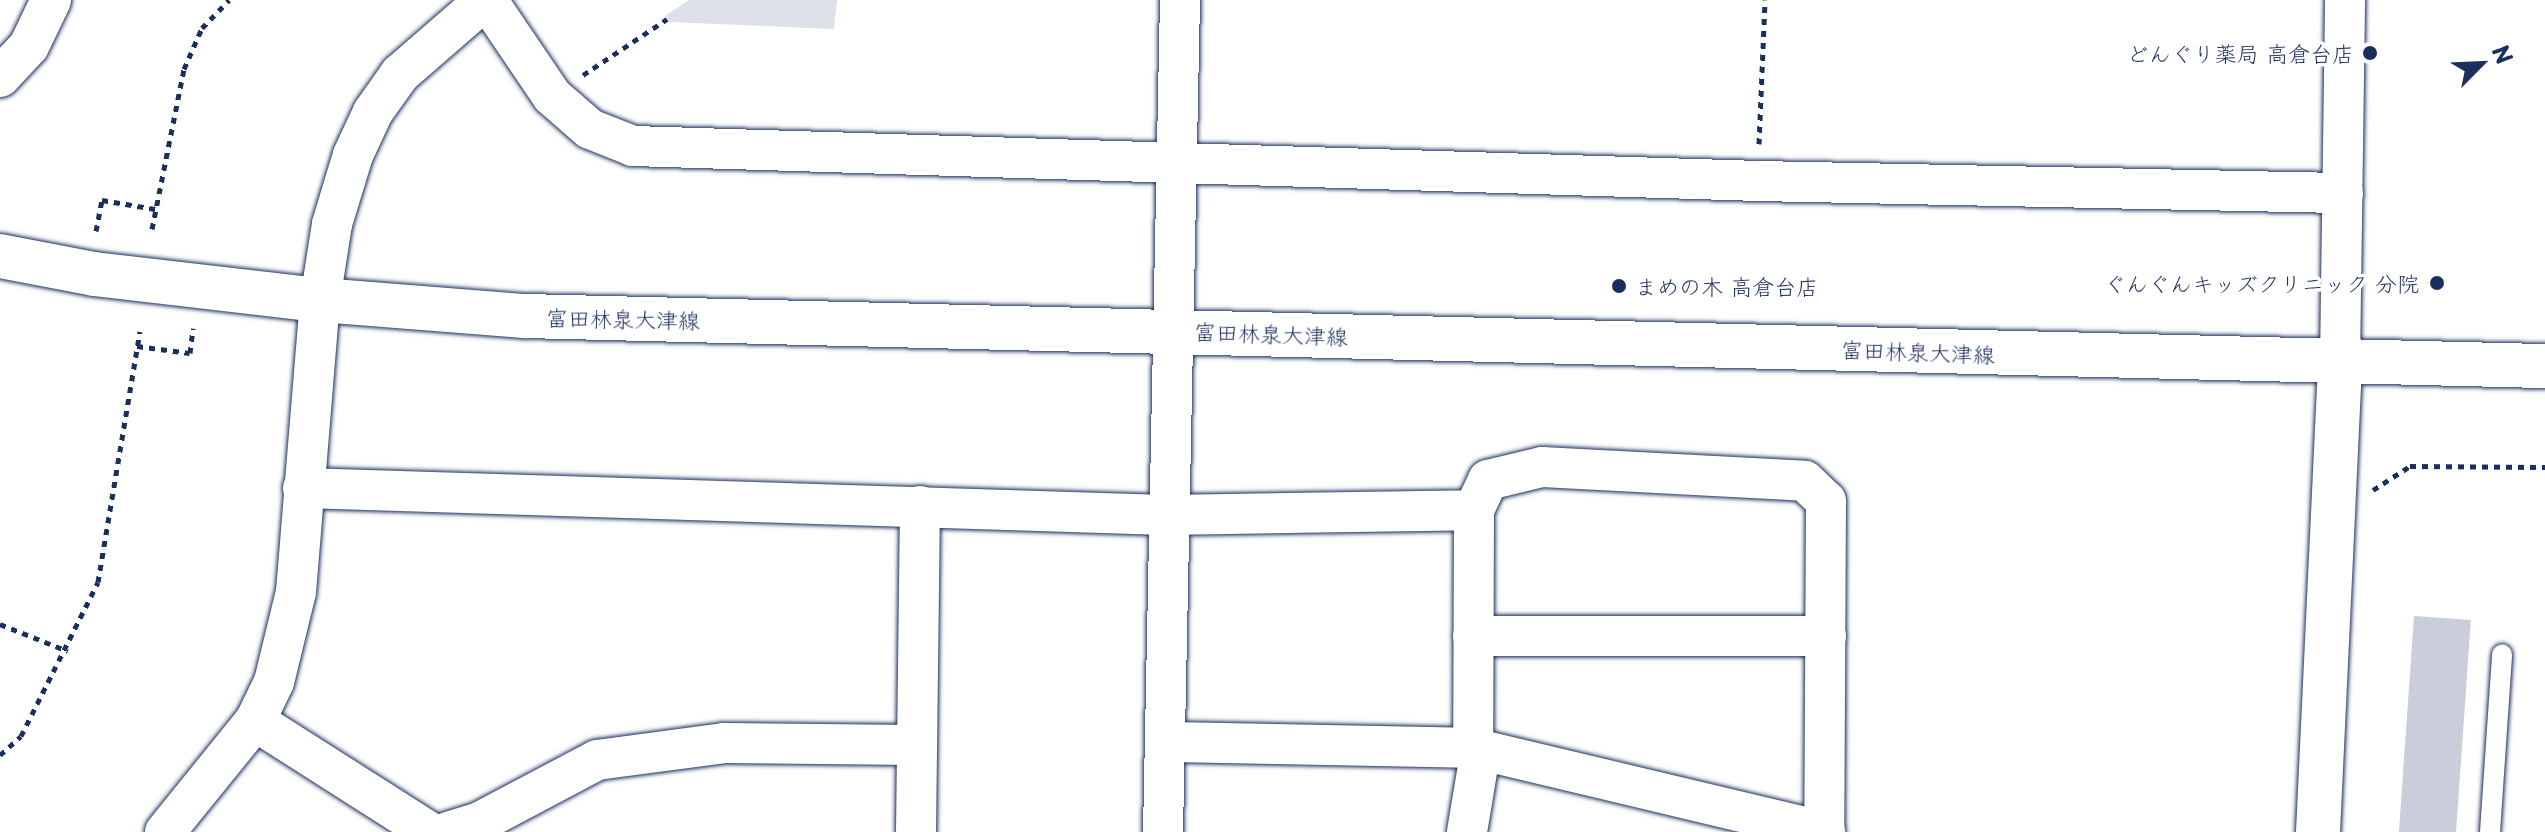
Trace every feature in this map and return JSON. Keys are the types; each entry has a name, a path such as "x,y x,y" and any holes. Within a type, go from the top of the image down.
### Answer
{"main road":[{"name":"富田林泉大津線","path":"0,256 94,274 320,300 525,316 2545,366"},
{"path":"2318,832 2340,363"}],"street":[{"path":"0,77 29,46 51,0"},
{"path":"165,832 255,721 274,682 296,592 320,300 332,224 353,155 373,112 400,74 486,0 552,96 590,129 633,146 1758,181 2343,193"},
{"path":"1163,832 1166,515 1180,0"},
{"path":"2340,363 2345,0"},
{"path":"1166,742 1473,748 1824,832 1826,501 1805,481 1542,467 1488,480 1474,510 1473,748 1478,766 1467,832"},
{"path":"303,488 1166,515 1474,510"},
{"path":"916,832 920,506"},
{"path":"1473,636 1826,636"},
{"path":"255,721 429,832"},
{"path":"448,832 478,823 597,760 724,743 915,745"}],"lane":[{"path":"2490,832 2502,654"}],"path":[{"path":"152,229 184,69 202,28 229,0"},
{"path":"1758,181 1765,0"},
{"path":"552,96 667,19"},
{"path":"96,231 102,200 155,209"},
{"path":"137,346 190,353 193,328"},
{"path":"0,755 21,736 68,651 98,582 140,331"},
{"path":"2365,496 2410,466 2545,467"},
{"path":"0,624 68,651"}],"shaded area":[{"path":"689,0 837,0 834,29 669,22 665,16"}],"building":[{"path":"2414,616 2471,620 2456,832 2399,832"}],"place":[{"name":"どんぐり薬局 高倉台店","path":"2370,53"},
{"name":"ぐんぐんキッズクリニック 分院","path":"2437,283"},
{"name":"まめの木 高倉台店","path":"1619,286"}]}
